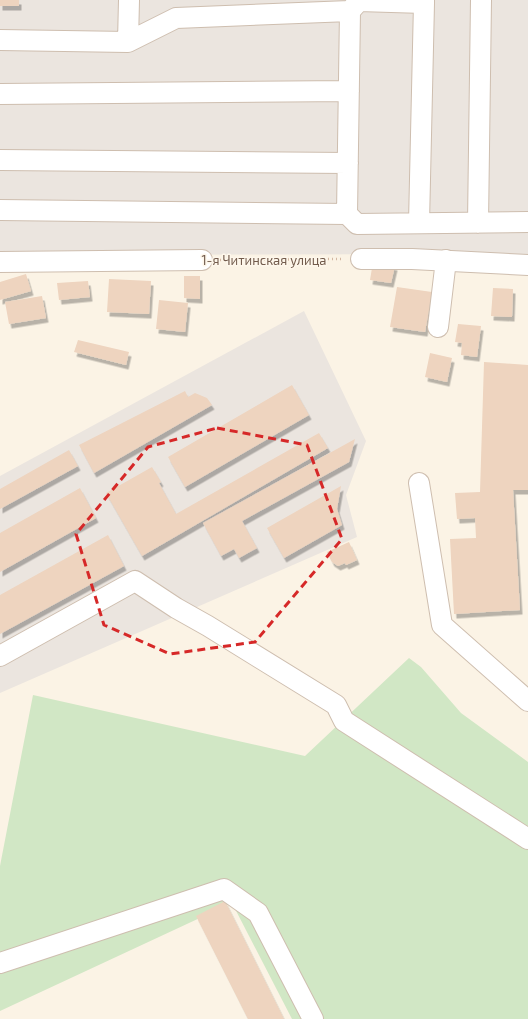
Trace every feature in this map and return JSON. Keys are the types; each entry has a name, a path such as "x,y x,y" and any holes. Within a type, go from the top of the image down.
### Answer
{"street":[{"path":"128,42 129,0"},
{"path":"347,214 350,11 359,0 424,1 419,223"},
{"path":"478,223 481,0"},
{"path":"0,40 128,42 176,18 350,11"},
{"path":"0,94 349,92"},
{"path":"0,160 348,163"},
{"path":"0,210 347,214 357,224 528,222"},
{"path":"361,259 446,260 528,265"},
{"name":"1-я Читинская улица","path":"0,262 202,260"},
{"path":"438,327 446,260"},
{"path":"418,483 442,625 528,701"},
{"path":"0,656 135,581 176,608 336,704 344,721 528,839"},
{"path":"0,963 224,889 258,913 313,1019"}],"path":[{"name":"1-я Читинская улица","path":"202,260 361,259"}],"highlighted area":[{"path":"217,428 307,445 342,539 255,642 170,654 104,625 76,534 148,447"}],"shaded area":[{"path":"0,0 528,0 528,254 0,255"},
{"path":"304,311 366,441 346,495 357,537 0,693 0,476"}],"green space":[{"path":"409,658 421,667 461,713 528,762 528,1019 292,1019 232,903 0,1011 0,866 33,695 305,756"}],"building":[{"path":"0,0 19,0 19,6 0,6"},
{"path":"373,262 395,266 391,283 370,280"},
{"path":"26,274 31,291 0,300 0,282"},
{"path":"184,276 200,276 200,299 184,298"},
{"path":"109,279 151,281 149,314 107,312"},
{"path":"88,281 90,297 59,300 57,283"},
{"path":"397,287 432,292 425,332 390,327"},
{"path":"493,288 513,289 512,317 491,316"},
{"path":"42,296 46,318 9,324 5,302"},
{"path":"159,300 188,303 185,332 156,329"},
{"path":"458,324 481,326 477,357 461,355 462,343 455,342"},
{"path":"78,340 129,352 126,365 74,352"},
{"path":"430,353 452,358 447,382 425,377"},
{"path":"484,362 528,365 528,490 513,490 520,610 454,614 450,539 476,538 475,518 457,519 455,493 480,492"},
{"path":"292,385 309,415 185,487 168,457"},
{"path":"185,391 188,397 195,393 207,398 212,405 94,473 79,445"},
{"path":"319,433 328,448 142,556 106,493 152,467 176,514"},
{"path":"355,439 349,462 242,521 257,548 239,558 234,549 221,556 203,523"},
{"path":"69,450 78,466 0,509 0,489"},
{"path":"341,486 337,509 342,525 284,558 267,528"},
{"path":"80,488 96,518 0,572 0,533"},
{"path":"108,535 124,566 0,634 0,595"},
{"path":"349,542 357,560 346,565 345,563 338,566 332,562 327,552"},
{"path":"225,901 284,1019 248,1019 196,916"}]}
